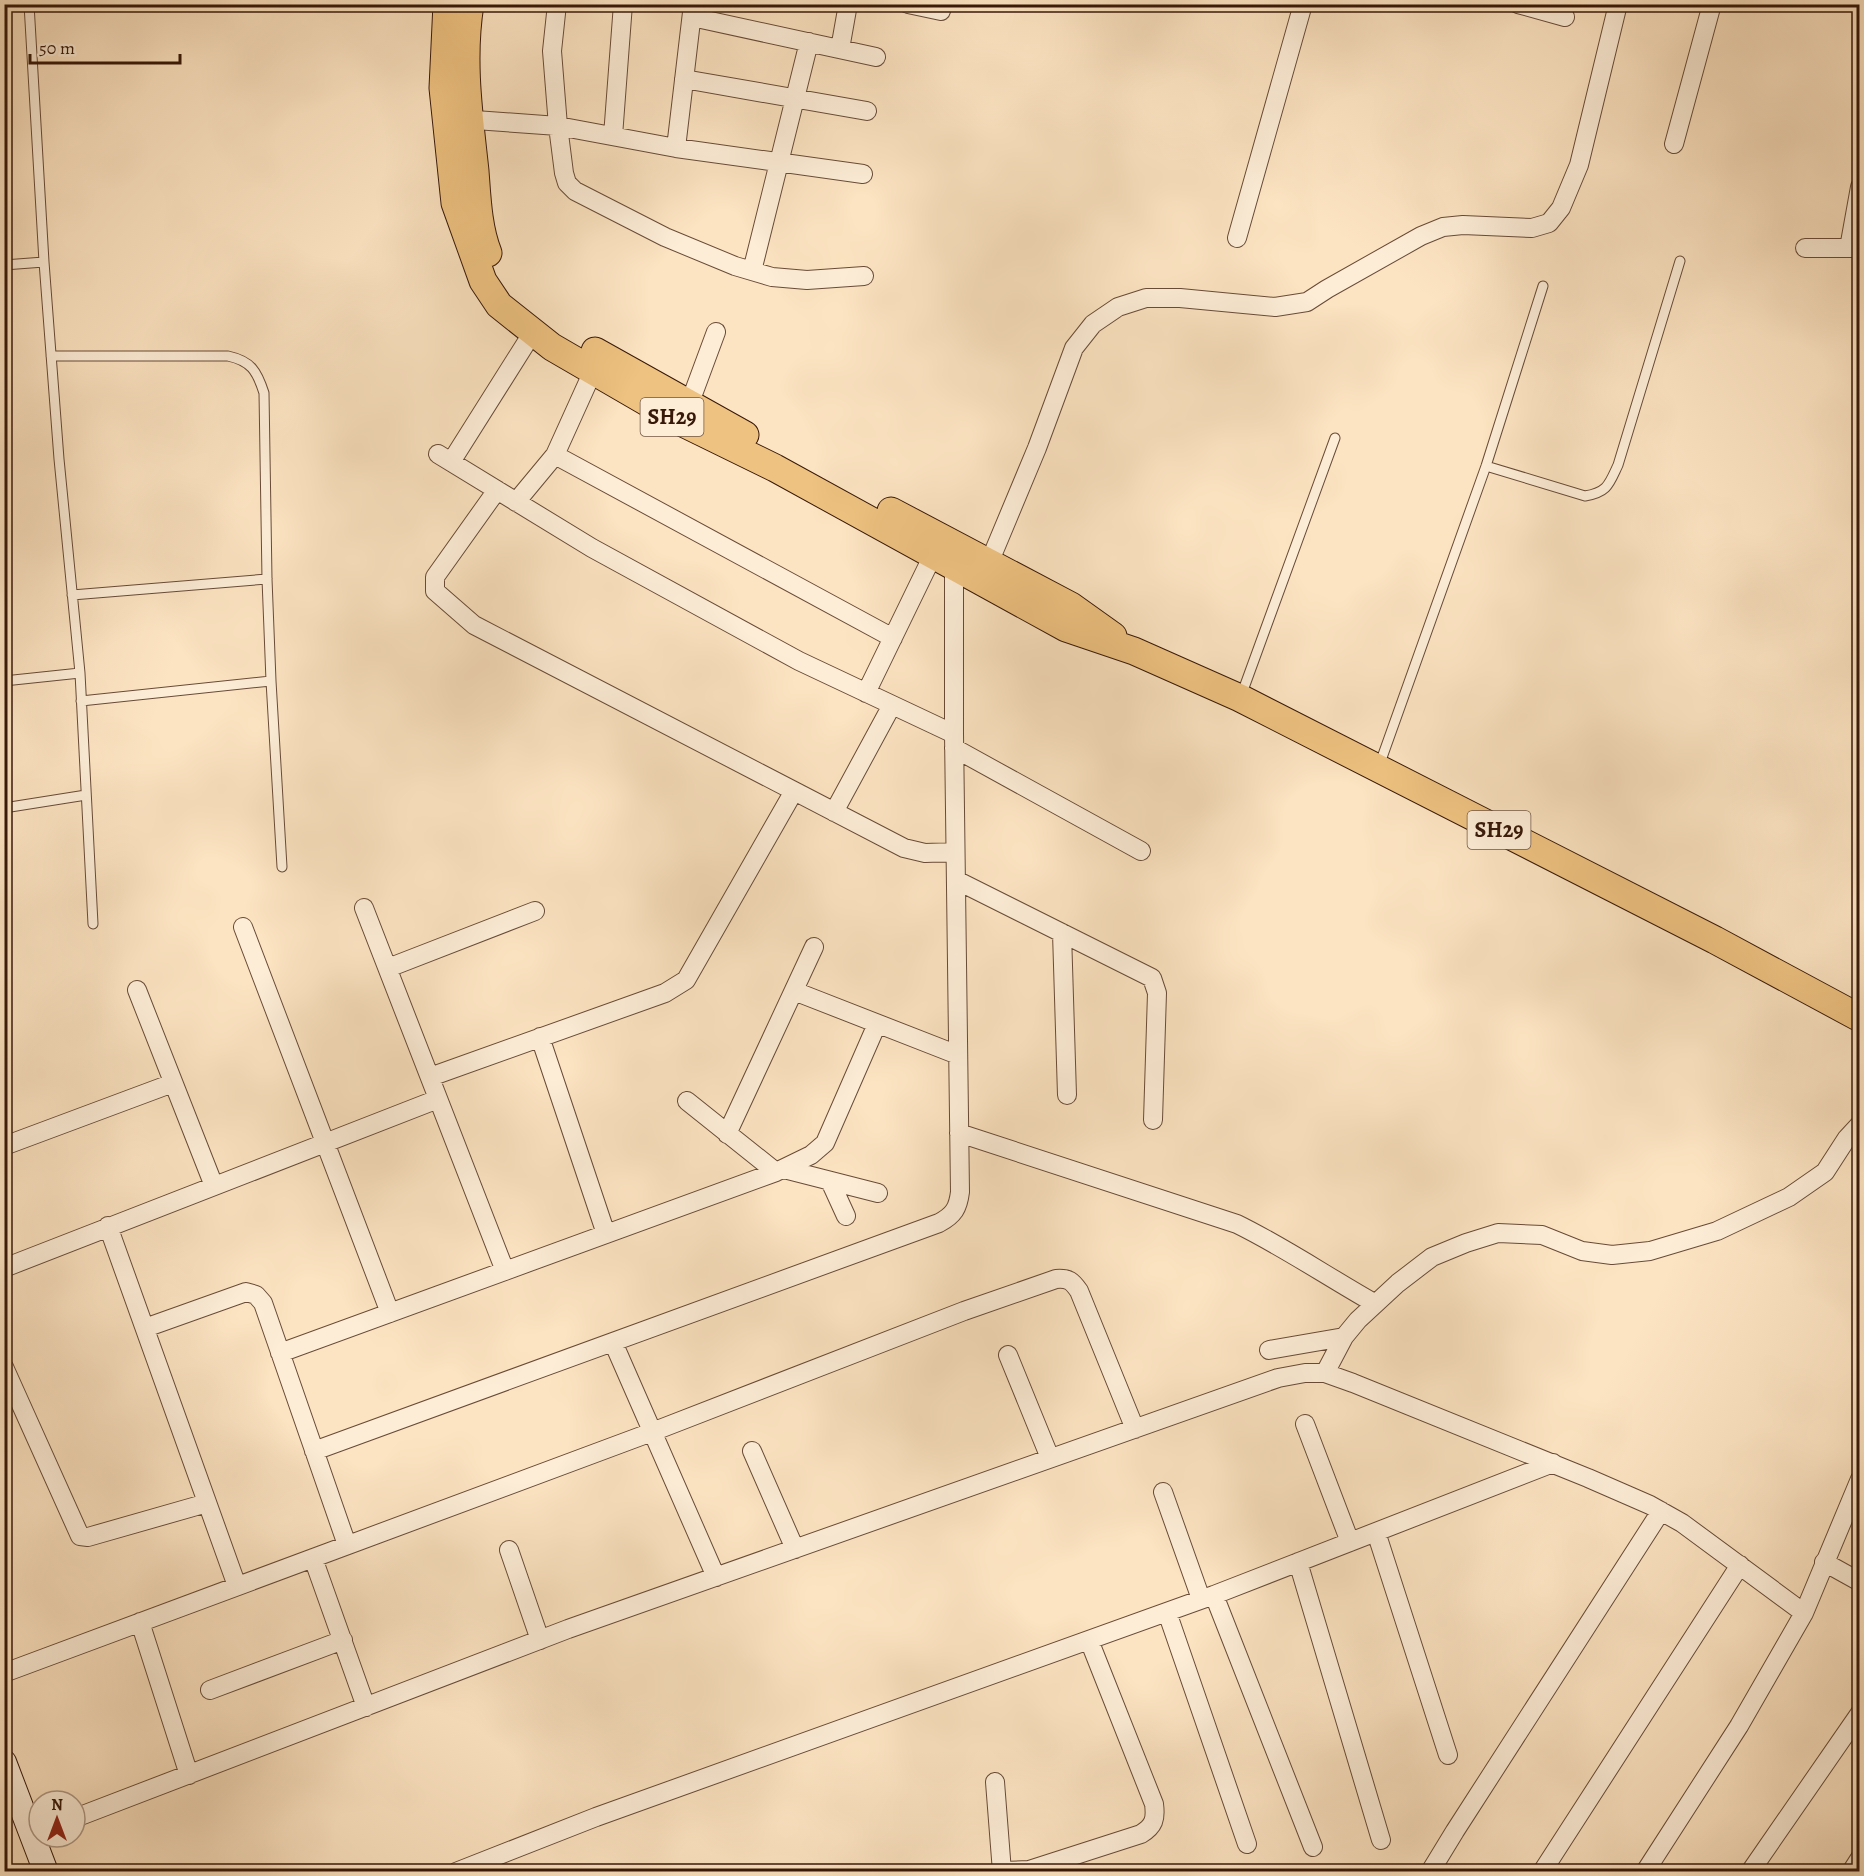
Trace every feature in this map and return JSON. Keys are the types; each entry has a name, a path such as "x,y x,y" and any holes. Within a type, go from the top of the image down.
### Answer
{"main road":[{"name":"SH29","path":"447,4 443,88 458,119 478,201 485,246 498,276 510,293 561,332 686,414 775,468 1066,628 1134,651 1240,698 1715,940 1860,1018"},
{"name":"SH29","path":"470,4 466,29 466,86 458,119 455,203 483,281 499,306 552,347 593,371 686,414 989,563 1071,606 1134,651"},
{"path":"4,1762 27,1815"},
{"path":"40,1849 46,1872"}],"street":[{"path":"557,4 552,51 558,126 564,173 567,183 574,191 665,237 772,277 807,280 864,276"},
{"path":"613,136 623,4"},
{"path":"840,49 848,4"},
{"path":"908,4 941,11"},
{"path":"1237,238 1303,4"},
{"path":"1518,4 1564,17"},
{"path":"989,563 1037,448 1074,348 1093,324 1118,307 1146,298 1180,298 1275,307 1307,302 1411,242 1443,227 1463,225 1532,228 1549,223 1562,208 1579,165 1618,4"},
{"path":"1674,144 1712,4"},
{"path":"676,148 692,11 876,57"},
{"path":"752,271 809,42"},
{"path":"684,79 867,111"},
{"path":"458,119 558,126 676,148 863,174"},
{"path":"1805,248 1854,248 1860,187"},
{"path":"532,332 445,458 612,559 799,661 892,705 1141,851"},
{"path":"686,414 716,332"},
{"path":"516,502 555,455 593,371"},
{"path":"555,455 892,638"},
{"path":"497,490 435,577 435,591 474,626 904,848 931,854 955,852"},
{"path":"866,693 892,638 943,561"},
{"path":"314,1451 939,1223 952,1216 958,1207 960,1192 956,880 954,741 943,561"},
{"path":"834,812 892,705"},
{"path":"430,1077 665,993 686,980 794,791"},
{"path":"956,880 1152,978 1157,993 1153,1120"},
{"path":"364,908 505,1271"},
{"path":"388,968 535,911"},
{"path":"243,927 390,1313"},
{"path":"1062,933 1067,1095"},
{"path":"727,1134 814,947"},
{"path":"137,990 214,1186"},
{"path":"794,991 958,1055"},
{"path":"280,1353 780,1171 811,1155 825,1143 877,1024"},
{"path":"540,1037 606,1234"},
{"path":"4,1146 173,1083"},
{"path":"4,1268 438,1099"},
{"path":"687,1101 727,1134 780,1171 878,1193"},
{"path":"1325,1373 1344,1337 1374,1303 1432,1257 1466,1242 1498,1233 1542,1235 1582,1251 1612,1255 1650,1251 1716,1231 1790,1197 1825,1172 1847,1138 1860,1124"},
{"path":"959,1133 1237,1224 1272,1241 1303,1262 1374,1303"},
{"path":"830,1181 846,1216"},
{"path":"108,1226 237,1586"},
{"path":"4,1673 652,1432 964,1311 1056,1279 1066,1278 1072,1281 1079,1291 1135,1429"},
{"path":"145,1328 246,1292 256,1295 263,1303 347,1545"},
{"path":"1269,1350 1344,1337"},
{"path":"612,1342 716,1577"},
{"path":"1008,1356 1050,1458"},
{"path":"4,1367 80,1536 88,1537 207,1503"},
{"path":"87,1813 540,1640 1278,1378 1305,1373 1325,1373 1553,1464 1661,1511 1682,1523 1804,1613"},
{"path":"1305,1424 1350,1542"},
{"path":"752,1451 795,1549"},
{"path":"456,1872 596,1817 1208,1597 1553,1464"},
{"path":"1645,1872 1739,1726 1804,1613 1860,1479"},
{"path":"1163,1492 1313,1847"},
{"path":"1430,1872 1661,1511"},
{"path":"1376,1532 1448,1755"},
{"path":"509,1550 540,1640"},
{"path":"313,1557 366,1707"},
{"path":"1824,1562 1860,1582"},
{"path":"1298,1563 1381,1840"},
{"path":"1542,1872 1740,1565"},
{"path":"1167,1612 1247,1844"},
{"path":"140,1622 189,1775"},
{"path":"210,1690 343,1640"},
{"path":"995,1782 1002,1871 1029,1869 1141,1834 1152,1827 1156,1817 1154,1804 1089,1640"},
{"path":"1750,1872 1860,1713"},
{"path":"1851,1872 1860,1858"}],"lane":[{"path":"29,4 51,356 80,673 93,924"},
{"path":"1486,466 1585,496 1599,494 1609,486 1618,465 1680,261"},
{"path":"4,265 44,262"},
{"path":"1378,768 1486,466 1543,286"},
{"path":"51,356 228,356 242,359 254,369 264,393 267,579 282,867"},
{"path":"1240,698 1335,438"},
{"path":"72,595 267,579"},
{"path":"4,681 80,673"},
{"path":"81,701 271,681"},
{"path":"4,808 86,795"}]}
